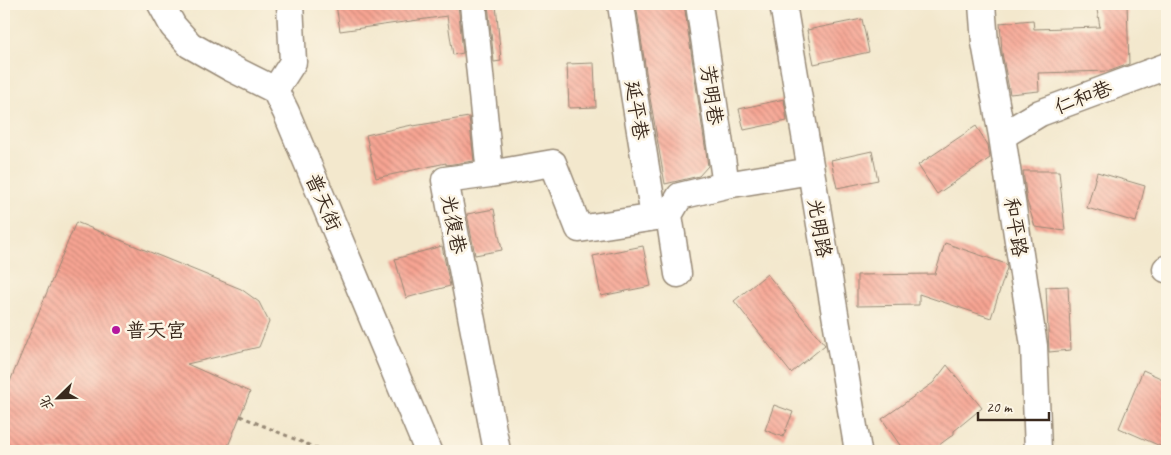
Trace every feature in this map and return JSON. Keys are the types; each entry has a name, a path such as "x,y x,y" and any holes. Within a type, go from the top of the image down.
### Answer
{"street":[{"path":"161,4 172,26 190,45 275,90 293,62 290,4"},
{"path":"473,4 490,174 553,163 579,229 662,216 680,196 726,185 810,171"},
{"name":"延平巷","path":"621,4 634,94 662,216 678,274"},
{"name":"芳明巷","path":"699,4 726,185"},
{"name":"光明路","path":"783,4 858,451"},
{"name":"和平路","path":"982,4 985,43 1002,136 1034,346 1038,451"},
{"name":"仁和巷","path":"1002,136 1040,113 1167,66"},
{"name":"普天街","path":"275,90 286,112 428,451"},
{"name":"光復巷","path":"490,174 445,180 497,451"}],"path":[{"path":"240,416 323,451"}],"building":[{"path":"336,4 458,4 463,53 453,55 447,16 340,31"},
{"path":"488,4 496,4 501,61 494,62"},
{"path":"636,4 684,4 708,166 699,176 665,184"},
{"path":"1096,4 1127,4 1129,64 1110,71 1038,73 1039,91 1010,94 1002,53 1000,23 1033,20 1034,29 1100,27"},
{"path":"862,19 869,52 814,64 807,30"},
{"path":"594,63 596,107 569,108 567,64"},
{"path":"784,99 787,121 744,130 739,109"},
{"path":"469,117 474,161 446,165 446,163 376,178 366,135 412,125"},
{"path":"976,126 988,145 990,158 937,194 918,165"},
{"path":"872,151 878,180 837,188 831,160"},
{"path":"1023,171 1059,171 1065,231 1035,227 1027,201"},
{"path":"1097,172 1145,186 1136,222 1087,208"},
{"path":"494,209 502,250 475,255 467,214"},
{"name":"普天宮","path":"76,222 241,289 259,302 269,322 259,347 187,364 250,392 226,451 4,451 4,396"},
{"path":"945,243 1006,264 1007,268 991,318 919,294 919,305 857,306 857,275 935,274"},
{"path":"442,246 450,286 406,298 395,259"},
{"path":"643,246 651,286 601,296 593,256"},
{"path":"767,274 825,345 791,373 734,301"},
{"path":"1068,286 1071,350 1049,352 1046,287"},
{"path":"947,365 982,408 954,431 954,434 931,451 904,451 882,419 933,383"},
{"path":"1143,370 1167,381 1167,449 1119,428"},
{"path":"774,405 793,412 783,437 765,430"}],"place":[{"name":"普天宮","path":"116,330"}]}
